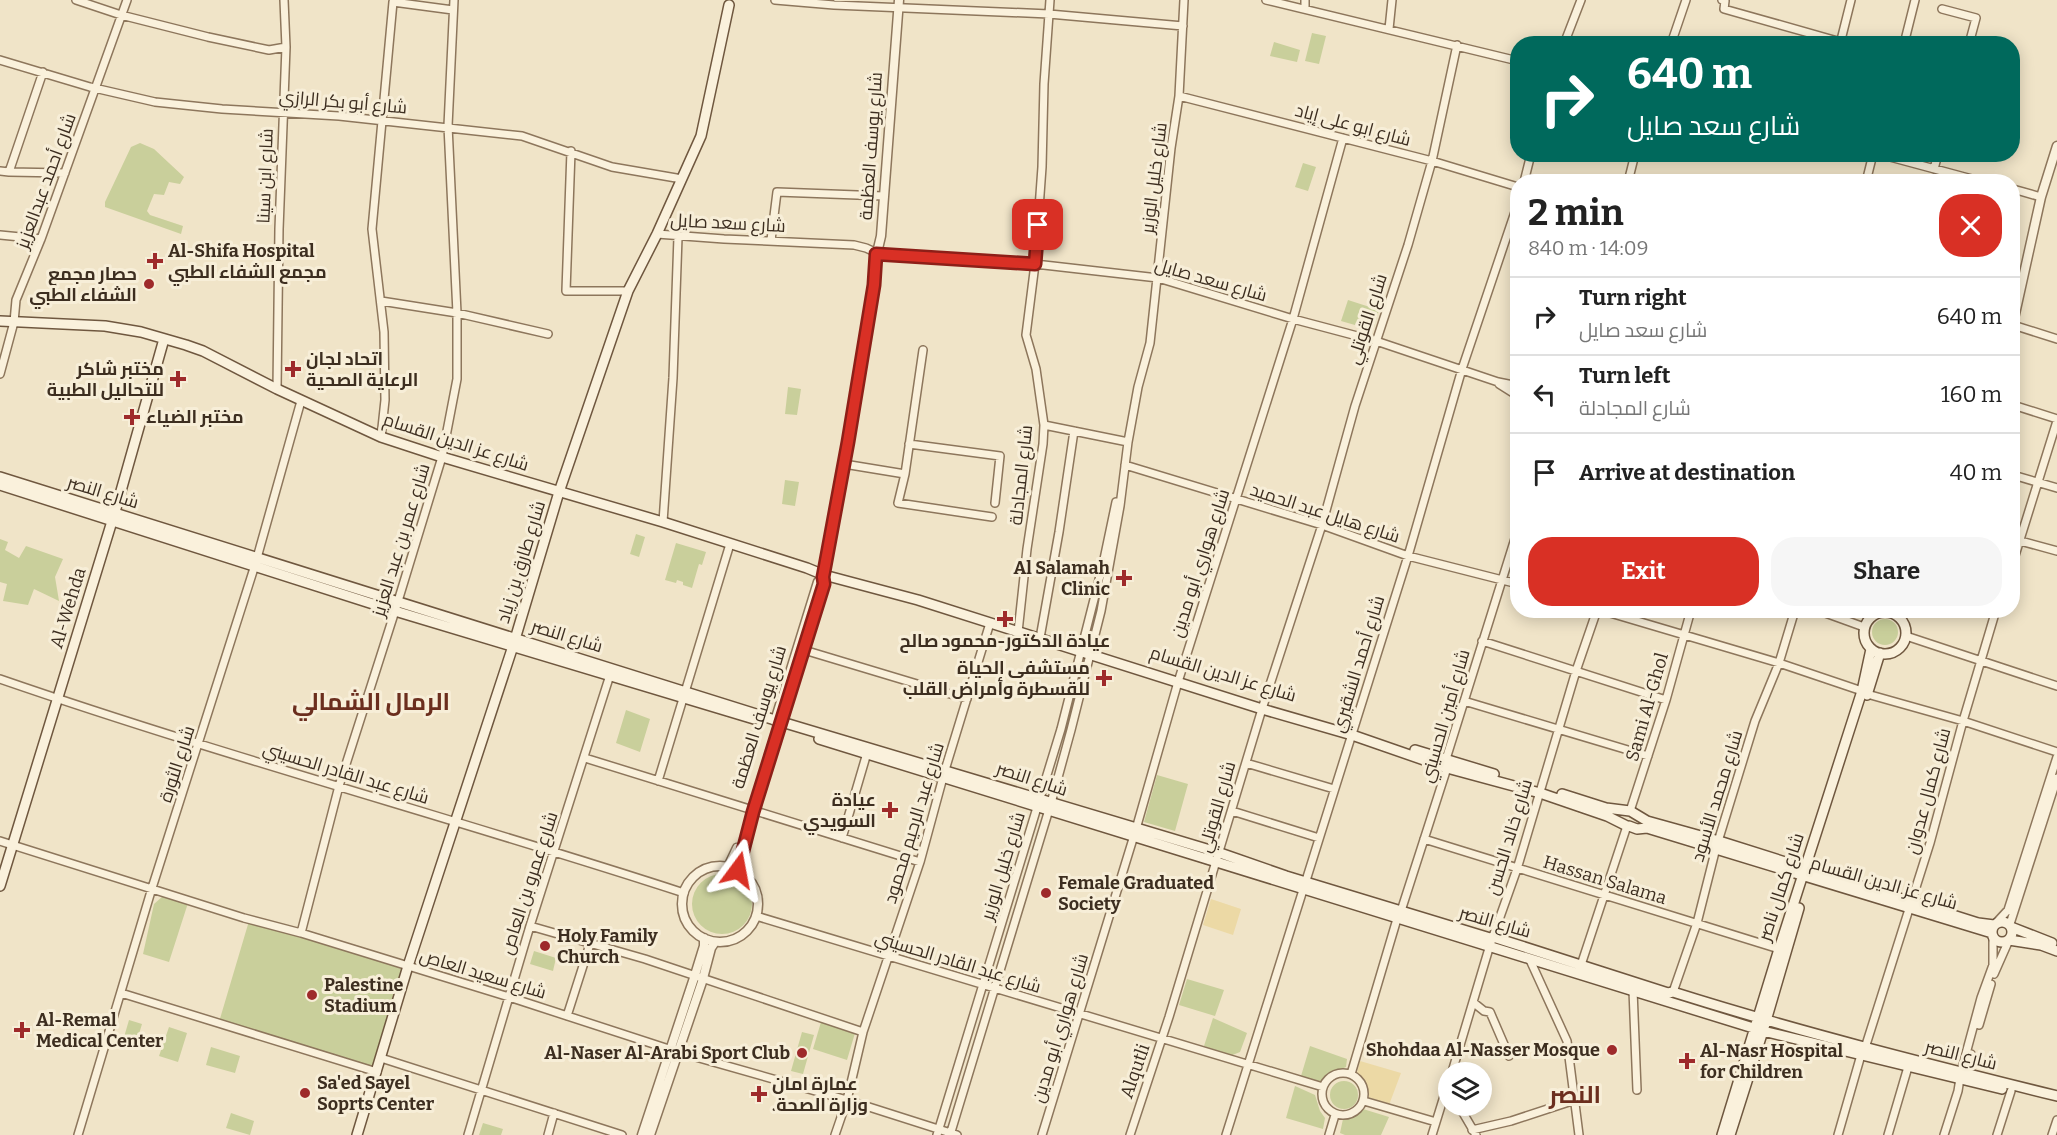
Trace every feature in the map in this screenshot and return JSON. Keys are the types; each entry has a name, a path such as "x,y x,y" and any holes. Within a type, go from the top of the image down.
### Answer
{"main road":[{"name":"شارع طارق بن زياد","path":"357,1135 408,966 514,642 559,492 628,291 657,234 701,136 733,2"},
{"name":"شارع عز الدين القسام","path":"0,321 105,326 141,332 164,339 203,351 277,389 381,437 442,458 663,522 824,574 1019,630 1447,763 1606,808 1631,812 1647,821 1806,873 1994,930 2002,942 2009,940 2041,945 2057,951"},
{"name":"Al-Wehda","path":"0,886 113,517 164,339"},
{"name":"شارع النصر","path":"0,477 113,517"},
{"name":"شارع النصر","path":"0,485 113,517 397,607 945,773 1049,807 1135,832 1220,852 1305,886"},
{"name":"شارع عز الدين القسام","path":"824,574 1019,630"},
{"path":"1869,618 1864,627 1864,639 1876,651 1888,654 1903,644 1906,636 1900,618"},
{"name":"شارع النصر","path":"514,642 610,675 685,694"},
{"name":"شارع كمال ناصر","path":"1722,1135 1760,1025 1876,651"},
{"name":"شارع النصر","path":"777,723 867,753 945,773"},
{"name":"شارع عز الدين القسام","path":"1540,790 1627,826 1637,829 1647,828 1718,844"},
{"path":"1627,826 1635,824 1637,820 1636,815 1631,812"},
{"name":"شارع النصر","path":"1135,832 1217,863 1581,965 1668,993 1673,992 1760,1025"},
{"name":"شارع كمال ناصر","path":"1730,1135 1779,949 1806,873"},
{"name":"شارع عز الدين القسام","path":"1994,930 2003,921 2057,945"},
{"path":"2009,940 2012,934 2011,926"},
{"name":"شارع النصر","path":"1492,941 1530,960 1760,1025 1963,1076 2057,1096"},
{"name":"شارع النصر","path":"1863,1052 1908,1067 1963,1076 2057,1102"}],"street":[{"path":"76,0 121,15 269,50 286,47"},
{"name":"شارع أحمد عبدالعزيز","path":"0,374 14,322 16,300 41,239 127,0"},
{"name":"شارع ابن سينا","path":"277,389 282,111 286,47 284,0"},
{"name":"شارع عمر بن عبد العزيز","path":"301,933 339,786 442,458 457,379 457,314 448,126 454,0"},
{"path":"775,0 834,5 898,4 1183,26"},
{"name":"شارع المجادلة","path":"1019,630 1027,549 1044,425 1036,369 1026,335 1035,264 1042,167 1044,84 1050,0"},
{"name":"شارع خليل الوزير","path":"952,1134 988,1004 1049,807 1101,611 1138,387 1150,343 1171,148 1179,96 1184,0"},
{"path":"1266,0 1510,60"},
{"path":"1305,0 1305,9"},
{"path":"1389,29 1392,0"},
{"path":"1567,36 1581,0"},
{"path":"1674,36 1686,0"},
{"path":"1722,0 1725,1 1724,9 1818,36"},
{"path":"1843,36 1851,0"},
{"path":"1906,36 1915,0"},
{"path":"381,437 385,389 384,332 372,229 393,2 453,10"},
{"name":"شارع يوسف العظمة","path":"777,723 804,650 824,584 874,285 876,254 881,236 898,4"},
{"path":"1942,9 1976,18 1971,36"},
{"name":"شارع القوتلي","path":"1169,1017 1263,706 1322,525 1355,406 1408,245 1432,161 1457,45"},
{"name":"شارع أبو بكر الرازي","path":"0,60 95,88 155,102 448,126 522,136 612,167 682,179"},
{"path":"9,172 43,72"},
{"name":"شارع ابو على إياد","path":"1179,96 1432,161 1510,185"},
{"name":"شارع هواري أبو مدين","path":"1042,1135 1135,832 1178,680 1293,319 1343,138"},
{"path":"2020,293 2042,196 2057,146"},
{"path":"571,151 566,291 628,291"},
{"path":"1908,162 1953,174"},
{"path":"1934,169 1936,162"},
{"path":"0,171 65,173"},
{"path":"2020,191 2042,196"},
{"path":"771,240 777,192 884,196"},
{"name":"شارع أحمد الشقيري","path":"1226,1135 1408,556 1462,369 1510,226"},
{"name":"شارع سعد صايل","path":"657,234 678,237 854,244 876,254 1035,264 1158,278 1293,319 1376,341 1510,384"},
{"path":"0,235 41,239"},
{"path":"663,522 673,378 678,237"},
{"path":"381,301 457,314 548,334"},
{"path":"2020,326 2057,339"},
{"path":"923,350 905,474 898,503 992,517"},
{"name":"شارع سعد صايل","path":"1498,382 1510,390"},
{"name":"شارع الثورة","path":"78,1135 152,888 256,561 302,401"},
{"path":"2020,407 2057,420 2020,531"},
{"path":"1044,425 1128,442"},
{"path":"1040,637 1074,431"},
{"path":"909,444 1000,456 995,503"},
{"path":"844,464 905,474"},
{"name":"شارع خليل الوزير","path":"938,1132 1061,729 1103,564 1125,465"},
{"name":"شارع هايل عبد الحميد","path":"1125,465 1322,525 1408,556 1510,582"},
{"path":"2020,477 2057,488"},
{"path":"2020,541 2057,551"},
{"path":"658,781 730,543"},
{"name":"شارع أمين الحسيني","path":"1351,1074 1510,553"},
{"name":"شارع يوسف العظمة","path":"738,870 751,811 818,582 824,574"},
{"name":"شارع خالد الحسن","path":"1455,1062 1576,671 1595,618"},
{"path":"1625,618 1779,663 2057,752"},
{"name":"Sami Al-Ghol","path":"1631,812 1688,618"},
{"name":"شارع محمد الأسود","path":"1673,992 1697,923 1755,722 1779,663 1793,618"},
{"path":"1839,618 1864,627"},
{"name":"شارع كمال عدوان","path":"1838,1135 1930,843 1962,721 1994,618"},
{"name":"شارع عبد الرحيم محمود","path":"836,1135 863,1032 920,862 990,623"},
{"path":"1906,636 2057,686"},
{"path":"1482,641 1666,700"},
{"path":"804,650 967,699"},
{"name":"شارع عمرو بن العاص","path":"468,1135 530,926 556,851 610,675"},
{"name":"شارع عبد القادر الحسيني","path":"0,679 199,744 556,851 684,893"},
{"path":"1464,701 1648,756"},
{"path":"842,838 867,753"},
{"path":"1963,1076 1981,998 1993,965 1994,930 2008,910 2057,757"},
{"path":"585,758 920,862"},
{"path":"1246,763 1334,789"},
{"path":"2011,926 2057,778"},
{"name":"شارع يوسف العظمة","path":"728,867 751,811"},
{"path":"1232,811 1319,838"},
{"path":"1581,965 1627,826"},
{"name":"Hassan Salama","path":"1424,839 1779,949"},
{"name":"شارع سعيد العاص","path":"0,841 244,918 301,933 509,997 674,1051 847,1100 938,1132 952,1134"},
{"path":"712,867 728,867 738,870 749,879 756,892 758,907 752,926 740,936 725,942 715,942 704,938 693,930 686,919 683,906 684,893 693,878 702,871 712,867"},
{"name":"شارع عبد القادر الحسيني","path":"756,916 1323,1088"},
{"path":"530,926 699,976 863,1032"},
{"path":"699,976 704,938"},
{"path":"1944,1135 1993,976 2009,940"},
{"path":"642,1135 699,976 715,942"},
{"path":"567,1016 590,944"},
{"path":"1530,960 1567,1041 1580,1135"},
{"path":"1633,990 1637,1090"},
{"path":"121,993 376,1072"},
{"path":"1474,1003 1484,1011 1490,1012 1509,1056"},
{"name":"Alqutli","path":"1130,1135 1169,1017"},
{"path":"650,1135 674,1051"},
{"path":"381,1058 622,1135"},
{"path":"1888,1135 1908,1067"},
{"path":"1344,1072 1351,1074 1361,1082 1364,1088 1364,1101 1355,1112 1349,1115 1335,1114 1322,1101 1323,1088 1331,1076 1344,1072"},
{"path":"1997,1135 2011,1091"},
{"path":"1465,1116 1474,1132 1575,1100"},
{"path":"1364,1101 1436,1122"},
{"path":"548,1135 554,1113"},
{"path":"1329,1135 1335,1114"},
{"path":"1432,1135 1438,1116"},
{"path":"2052,1135 2057,1120"}],"green space":[{"path":"1312,33 1326,36 1319,64 1305,61"},
{"path":"1274,42 1300,50 1297,62 1270,56"},
{"path":"140,143 154,149 184,177 180,184 169,182 164,195 154,194 147,211 150,215 183,226 181,234 105,207 105,202 131,147"},
{"path":"1303,163 1316,167 1308,191 1295,187"},
{"path":"1348,300 1379,310 1374,327 1341,321"},
{"path":"788,387 801,389 797,415 785,414"},
{"path":"785,480 799,482 795,506 782,504"},
{"path":"636,534 645,537 639,557 630,554"},
{"path":"0,539 8,542 5,550 19,558 26,546 63,559 55,577 59,601 34,589 28,605 3,601 7,584 0,582"},
{"path":"676,543 706,552 702,565 699,564 692,588 677,580 676,583 665,580"},
{"path":"1885,619 1894,623 1898,632 1894,641 1885,645 1876,641 1872,632 1876,623"},
{"path":"626,710 650,719 640,752 616,743"},
{"path":"1157,775 1188,784 1175,831 1144,822"},
{"path":"716,874 728,874 739,879 747,887 752,904 750,916 739,929 728,934 716,934 705,929 697,921 692,910 692,898 697,887 705,879"},
{"path":"163,896 188,903 169,962 143,954 154,904"},
{"name":"Palestine Stadium","path":"249,921 406,969 373,1069 219,1022"},
{"path":"534,951 556,958 553,971 530,964"},
{"path":"1187,979 1224,990 1215,1016 1179,1005"},
{"path":"1213,1018 1247,1033 1240,1052 1230,1056 1204,1046"},
{"path":"129,1020 142,1024 135,1047 122,1044"},
{"path":"821,1022 855,1033 847,1060 813,1049"},
{"path":"169,1027 187,1033 178,1062 159,1056"},
{"name":"Al-Naser Al-Arabi Sport Club","path":"802,1032 814,1035 803,1074 791,1071"},
{"path":"1310,1046 1347,1059 1346,1067 1330,1074 1320,1082 1301,1076"},
{"path":"211,1047 240,1056 235,1073 206,1065"},
{"path":"1344,1081 1354,1085 1358,1095 1354,1105 1344,1109 1334,1105 1330,1095 1334,1085"},
{"path":"1295,1086 1315,1095 1325,1118 1323,1129 1286,1118"},
{"path":"1363,1109 1389,1117 1381,1135 1340,1133 1343,1119"},
{"path":"231,1113 254,1121 250,1135 226,1128"},
{"path":"483,1123 503,1129 501,1135 479,1135"}],"sand":[{"path":"1211,899 1241,909 1233,935 1203,925"},
{"path":"1360,1061 1401,1073 1389,1105 1369,1097 1364,1082 1357,1073"}],"place":[{"name":"Al-Shifa Hospital مجمع الشفاء الطبي","path":"155,261"},
{"name":"حصار مجمع الشفاء الطبي","path":"149,284"},
{"name":"اتحاد لجان الرعاية الصحية","path":"293,369"},
{"name":"مختبر شاكر للتحاليل الطبية","path":"178,379"},
{"name":"مختبر الضياء","path":"132,417"},
{"name":"Al Salamah Clinic","path":"1124,578"},
{"name":"عيادة الدكتور-محمود صالح","path":"1005,619"},
{"name":"مستشفى الحياة للقسطرة وأمراض القلب","path":"1104,678"},
{"name":"عيادة السويدي","path":"890,810"},
{"name":"Female Graduated Society","path":"1046,893"},
{"name":"Holy Family Church","path":"545,946"},
{"name":"Palestine Stadium","path":"312,995"},
{"name":"Al-Remal Medical Center","path":"22,1030"},
{"name":"Shohdaa Al-Nasser Mosque","path":"1612,1050"},
{"name":"Al-Naser Al-Arabi Sport Club","path":"802,1053"},
{"name":"Al-Nasr Hospital for Children","path":"1687,1061"},
{"name":"Sa'ed Sayel Soprts Center","path":"305,1093"},
{"name":"عمارة امان .وزارة الصحة","path":"759,1094"}],"district":[{"name":"الرمال الشمالي","path":"371,702"},
{"name":"النصر","path":"1575,1095"}],"route":[{"path":"738,870 753,812 824,584 823,577 874,285 876,254 1035,264 1038,225"}]}
